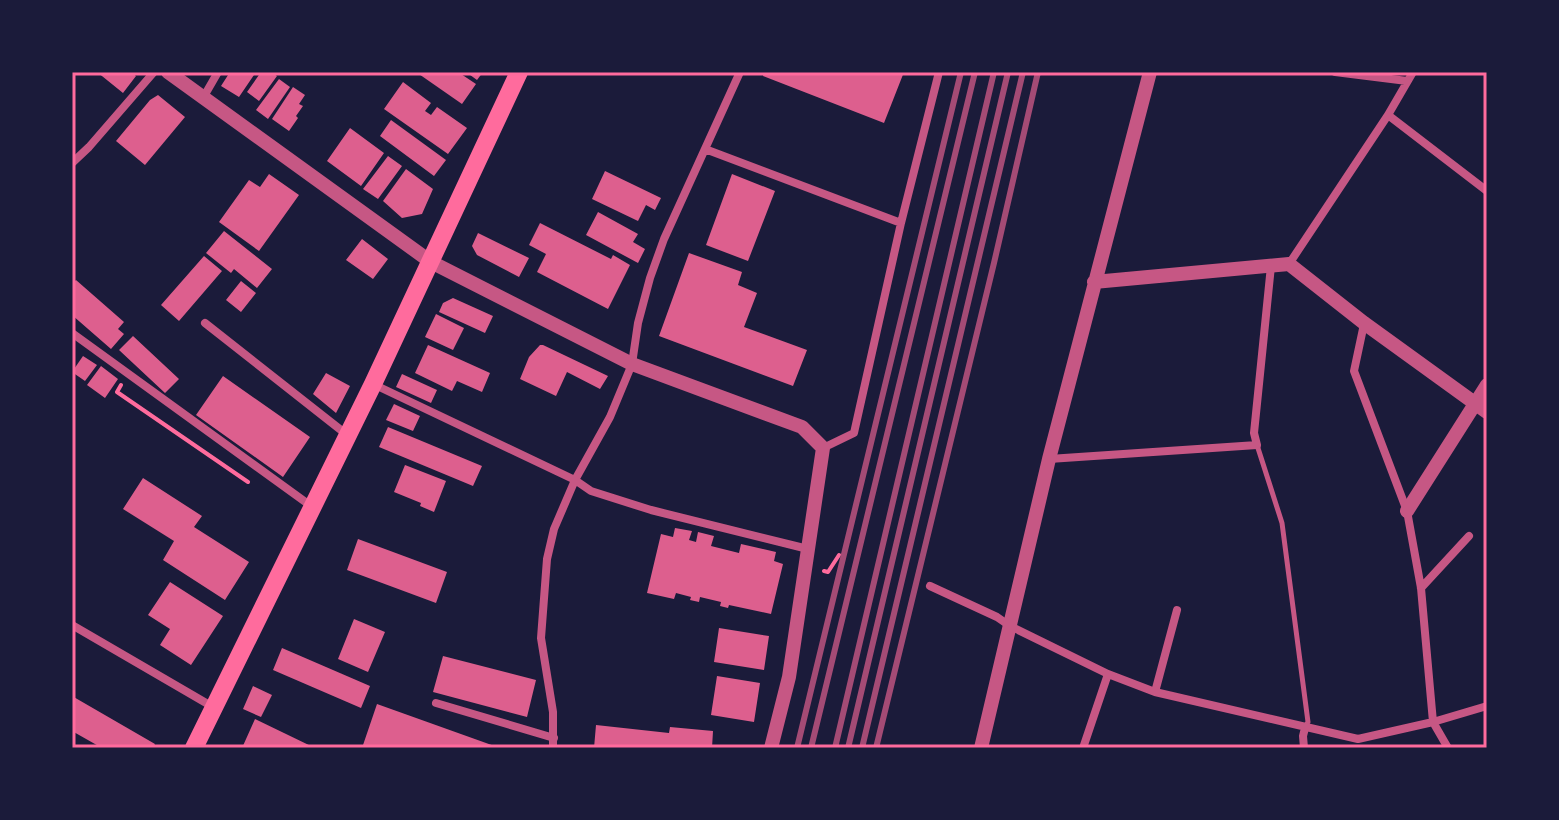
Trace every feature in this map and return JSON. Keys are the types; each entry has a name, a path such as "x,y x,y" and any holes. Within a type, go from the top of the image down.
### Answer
{"main road":[{"path":"194,748 314,507 519,72"}],"street":[{"path":"72,163 154,72"},
{"path":"168,72 431,262 632,364 802,427 823,448"},
{"path":"203,98 218,72"},
{"path":"553,748 553,712 541,638 545,575 554,529 575,480 610,417 632,364 638,323 664,239 740,72"},
{"path":"823,448 854,433 939,72"},
{"path":"981,748 1049,459 1150,72"},
{"path":"1335,72 1407,81"},
{"path":"1289,264 1413,72"},
{"path":"1388,115 1487,191"},
{"path":"705,149 901,223"},
{"path":"1094,282 1289,264 1481,408"},
{"path":"1049,459 1257,445 1254,433 1271,266"},
{"path":"205,323 348,436"},
{"path":"1364,323 1354,371 1407,511 1421,588 1433,722 1448,748"},
{"path":"72,333 314,507"},
{"path":"373,384 575,480 591,491 651,510 808,549"},
{"path":"1407,511 1481,408 1487,385"},
{"path":"771,748 789,677 823,448"},
{"path":"1421,588 1469,536"},
{"path":"930,586 1108,674 1155,692 1305,728 1358,739 1487,706"},
{"path":"1155,692 1177,610"},
{"path":"72,625 215,708"},
{"path":"1083,748 1108,674"},
{"path":"436,703 554,738"},
{"path":"1304,748 1305,728"}],"lane":[{"path":"1257,445 1282,523 1308,722 1305,728"}],"path":[{"path":"117,392 256,487"},
{"path":"828,572 839,555"}],"building":[{"path":"97,72 131,72 136,76 123,93"},
{"path":"230,72 256,72 239,97 221,86"},
{"path":"261,72 271,72 277,76 259,101 247,92"},
{"path":"416,72 458,72 476,84 462,104"},
{"path":"466,72 483,72 477,80"},
{"path":"764,72 904,72 884,123 763,76"},
{"path":"279,79 290,87 268,119 256,110"},
{"path":"403,82 431,103 425,111 431,115 437,107 467,128 448,154 384,109"},
{"path":"293,87 305,95 299,104 303,106 296,116 298,118 289,131 272,119"},
{"path":"158,95 185,117 145,165 116,141 150,100"},
{"path":"391,120 446,160 434,176 380,136"},
{"path":"350,128 384,153 361,186 327,161"},
{"path":"388,156 402,166 378,199 363,189"},
{"path":"406,169 433,189 422,214 402,218 383,201"},
{"path":"605,171 661,198 655,210 646,205 638,221 592,199"},
{"path":"269,174 299,195 259,251 219,222 249,180 260,187"},
{"path":"732,174 775,191 748,261 706,245"},
{"path":"598,212 638,234 633,242 645,249 638,263 586,235"},
{"path":"540,223 611,259 613,255 630,265 608,309 537,272 546,254 529,245"},
{"path":"224,231 272,269 257,288 234,269 231,273 206,253"},
{"path":"478,233 529,258 519,277 477,255 472,246"},
{"path":"362,239 388,259 373,279 346,260"},
{"path":"689,253 742,272 738,285 757,293 744,327 807,350 793,386 659,336"},
{"path":"204,256 222,271 179,321 161,305"},
{"path":"76,280 124,322 118,329 124,334 111,349 72,315 72,284"},
{"path":"241,281 256,293 241,312 226,300"},
{"path":"453,298 493,316 485,333 439,312 443,303"},
{"path":"436,314 464,328 453,350 425,337"},
{"path":"133,336 179,379 165,393 119,350"},
{"path":"428,345 490,373 482,392 457,381 452,391 415,373"},
{"path":"540,345 608,376 600,389 567,372 556,396 520,379 529,357"},
{"path":"83,356 97,365 85,381 72,372"},
{"path":"101,366 118,379 105,398 87,385"},
{"path":"326,373 350,386 336,413 313,394"},
{"path":"402,374 437,390 431,403 396,387"},
{"path":"223,376 310,437 283,477 196,415"},
{"path":"394,404 420,416 413,431 386,420"},
{"path":"388,427 482,466 473,486 379,447"},
{"path":"405,465 446,481 434,512 394,492"},
{"path":"143,478 202,516 194,527 249,562 225,600 163,560 174,541 123,509"},
{"path":"675,528 692,531 689,540 696,542 698,532 714,536 711,546 739,553 741,544 776,552 774,561 783,564 771,614 729,605 728,608 720,606 721,602 700,597 699,602 676,593 674,599 647,593 661,534 673,537"},
{"path":"358,539 447,572 436,603 347,570"},
{"path":"170,582 223,616 191,665 160,645 170,629 148,615"},
{"path":"354,619 385,632 368,672 338,659"},
{"path":"719,628 769,636 764,670 714,662"},
{"path":"282,648 370,686 361,708 273,670"},
{"path":"443,656 536,680 527,717 433,692"},
{"path":"717,676 760,683 754,722 711,715"},
{"path":"253,686 272,695 261,717 243,709"},
{"path":"72,696 155,744 153,748 102,748 72,731"},
{"path":"377,704 500,748 362,748"},
{"path":"255,719 315,748 242,748"},
{"path":"596,725 669,733 670,727 713,731 712,748 594,748"}],"railway":[{"path":"797,748 961,72"},
{"path":"811,748 975,72"},
{"path":"835,748 994,72"},
{"path":"848,748 1008,72"},
{"path":"862,748 1023,72"},
{"path":"876,748 1038,72"}]}
